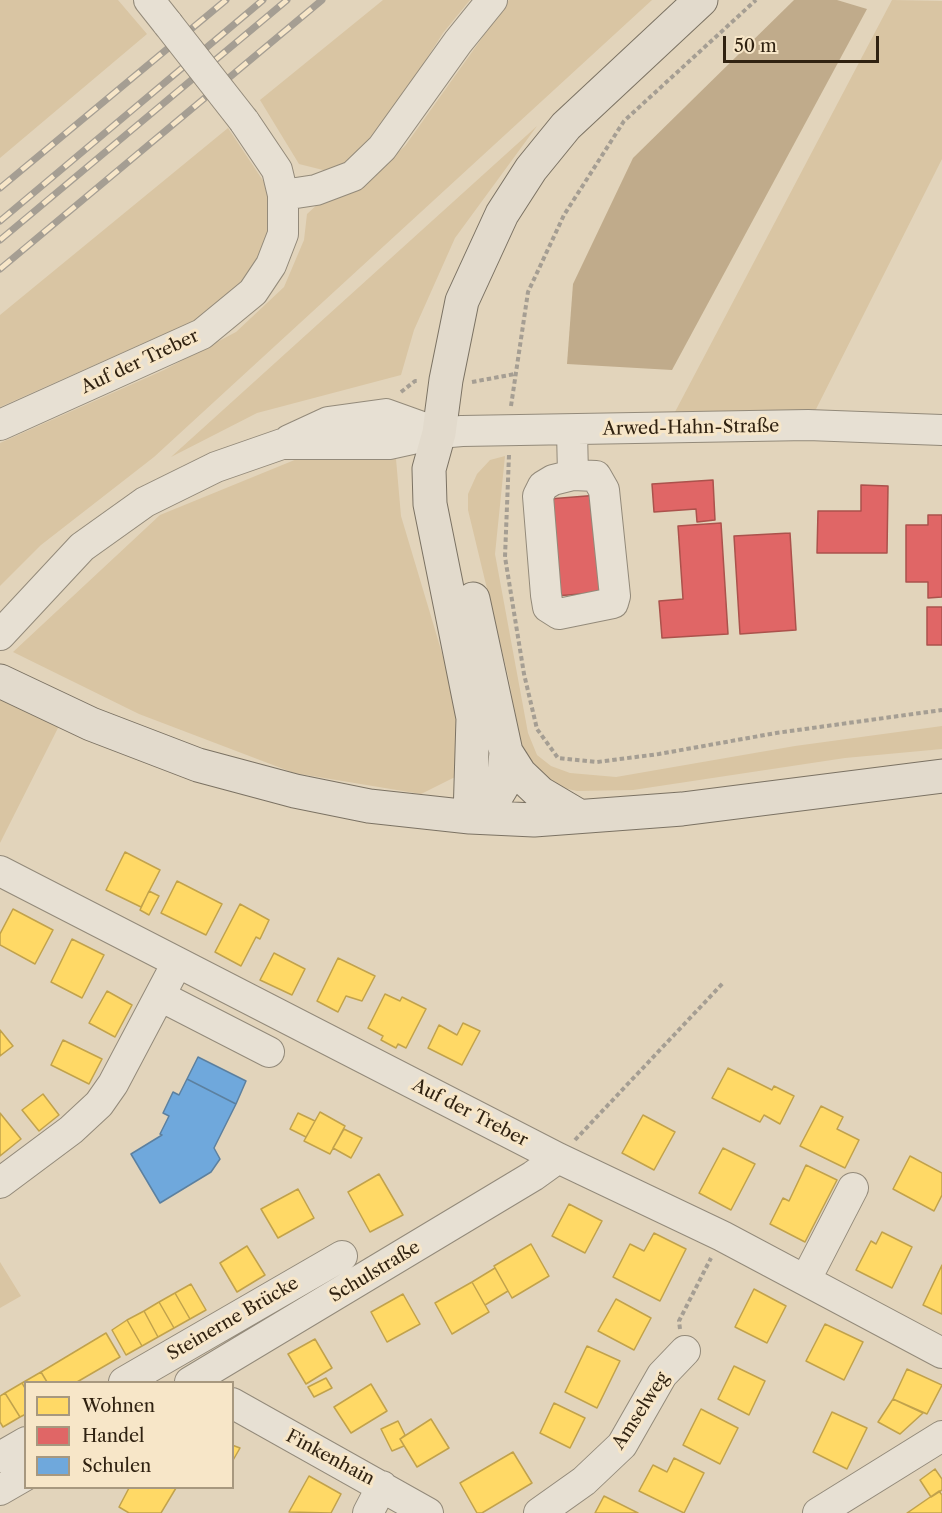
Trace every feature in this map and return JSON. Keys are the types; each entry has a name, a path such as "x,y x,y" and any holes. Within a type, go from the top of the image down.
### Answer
{"main road":[{"path":"470,817 473,718 430,504 429,470 440,433 446,380 462,302 502,214 531,169 566,126 701,0"},
{"path":"440,433 453,510 506,752 503,785 491,805 470,817"},
{"path":"0,681 91,724 198,765 295,791 369,806 470,817 534,820 682,809 942,776"},
{"path":"506,752 520,774 540,793 579,816"}],"street":[{"name":"Auf der Treber","path":"0,425 202,334 253,292 271,265 283,234 283,195 277,170 244,121 149,0"},
{"path":"283,195 316,190 353,176 382,148 458,42 492,0"},
{"name":"Arwed-Hahn-Straße","path":"0,635 82,547 145,502 216,467 282,444 389,444 440,433 808,425 942,430"},
{"path":"572,431 573,475"},
{"name":"Auf der Treber","path":"0,871 558,1158 722,1236 942,1353"},
{"path":"0,1183 71,1130 99,1104 113,1084 177,963"},
{"path":"160,996 264,1060 286,1018"},
{"name":"Schulstraße","path":"199,1381 533,1176 558,1158"},
{"path":"806,1279 853,1188"},
{"name":"Steinerne Brücke","path":"127,1381 342,1256"},
{"name":"Amselweg","path":"539,1513 584,1482 622,1445 662,1375 685,1351"},
{"name":"Finkenhain","path":"234,1404 428,1513"},
{"path":"818,1513 942,1436"},
{"path":"0,1457 24,1443"},
{"path":"0,1490 24,1476"},
{"path":"368,1513 382,1486"}],"path":[{"path":"515,374 528,292 564,215 624,121 756,0"},
{"path":"776,733 942,710"},
{"path":"558,1158 723,983"},
{"path":"685,1351 679,1321 722,1236"}],"shaded area":[{"path":"0,0 118,0 147,34 0,158"},
{"path":"383,0 470,0 443,33 379,134 355,158 327,171 299,164 260,100"},
{"path":"509,0 652,0 154,457 41,545 0,586 0,443 164,370 236,332 284,287 304,240 307,214 332,191 364,183 405,146"},
{"path":"794,0 837,0 867,9 672,370 567,364 573,284 633,158"},
{"path":"892,0 942,1 942,159 808,425 666,429"},
{"path":"537,126 455,238 414,330 401,375 257,413 171,457"},
{"path":"228,128 268,188 268,239 248,278 198,319 0,407 0,315"},
{"path":"505,456 495,554 528,733 537,755 551,766 570,773 616,777 795,746 942,726 942,749 845,758 633,790 577,791 554,786 522,754 509,680 468,510 468,494 477,474 490,460"},
{"path":"297,459 396,459 401,516 456,700 455,777 421,794 294,773 139,714 13,652 160,515"},
{"path":"0,694 60,724 0,843"},
{"path":"0,1262 21,1296 0,1308"}],"building: Wohnen":[{"path":"125,852 160,870 141,907 106,890"},
{"path":"177,881 222,904 206,935 161,913"},
{"path":"149,891 159,896 149,915 140,910"},
{"path":"240,904 269,920 260,939 256,937 241,966 215,952"},
{"path":"13,909 53,930 35,964 0,945 0,934"},
{"path":"72,939 104,955 82,998 51,982"},
{"path":"274,953 305,969 292,995 260,980"},
{"path":"338,958 375,976 362,1001 346,996 338,1012 317,1001"},
{"path":"107,991 132,1005 115,1037 89,1023"},
{"path":"385,994 400,1001 402,997 426,1009 406,1048 398,1044 396,1048 381,1040 383,1036 368,1028"},
{"path":"463,1023 480,1031 462,1065 428,1048 439,1025 457,1035"},
{"path":"0,1030 13,1046 0,1056"},
{"path":"63,1040 102,1059 89,1084 51,1065"},
{"path":"728,1068 772,1090 774,1086 794,1096 780,1124 764,1115 760,1122 712,1098"},
{"path":"43,1094 59,1115 39,1131 22,1110"},
{"path":"821,1106 843,1117 837,1129 859,1140 845,1168 800,1146"},
{"path":"320,1112 345,1126 330,1154 304,1141"},
{"path":"0,1113 21,1139 0,1156"},
{"path":"298,1113 315,1121 306,1137 290,1129"},
{"path":"643,1115 675,1132 654,1170 622,1153"},
{"path":"344,1129 362,1138 351,1158 333,1148"},
{"path":"723,1148 755,1164 731,1210 699,1193"},
{"path":"910,1156 942,1173 942,1195 934,1211 893,1189"},
{"path":"806,1165 837,1180 805,1242 770,1224 783,1198 789,1201"},
{"path":"379,1174 403,1215 370,1232 348,1192"},
{"path":"298,1189 314,1218 278,1238 261,1209"},
{"path":"569,1204 602,1221 585,1253 552,1236"},
{"path":"882,1232 912,1247 892,1288 856,1270 871,1241 876,1244"},
{"path":"654,1233 686,1249 660,1301 613,1277 630,1244 644,1251"},
{"path":"531,1244 549,1276 512,1298 494,1266"},
{"path":"247,1246 265,1275 237,1292 220,1263"},
{"path":"942,1265 942,1314 923,1305"},
{"path":"495,1268 508,1291 485,1305 472,1282"},
{"path":"472,1282 489,1312 452,1334 435,1303"},
{"path":"191,1284 206,1310 190,1319 175,1293"},
{"path":"754,1289 786,1306 767,1343 735,1327"},
{"path":"175,1293 190,1319 174,1328 159,1302"},
{"path":"403,1294 420,1324 387,1342 371,1312"},
{"path":"616,1299 651,1318 634,1350 598,1331"},
{"path":"159,1302 174,1328 158,1337 144,1311"},
{"path":"144,1311 158,1337 142,1346 127,1320"},
{"path":"127,1320 142,1346 126,1355 112,1330"},
{"path":"825,1324 863,1342 844,1380 806,1361"},
{"path":"106,1333 120,1357 79,1381 46,1381 41,1372"},
{"path":"315,1339 332,1368 306,1384 288,1354"},
{"path":"587,1346 620,1361 597,1408 565,1392"},
{"path":"734,1366 765,1381 749,1415 718,1399"},
{"path":"907,1369 942,1385 927,1414 893,1399"},
{"path":"41,1372 46,1381 25,1381"},
{"path":"326,1378 332,1388 314,1397 308,1387"},
{"path":"22,1383 24,1415 20,1417 5,1393"},
{"path":"371,1384 387,1411 351,1433 334,1407"},
{"path":"5,1393 20,1417 3,1427 0,1422 0,1396"},
{"path":"893,1399 923,1413 900,1434 878,1422"},
{"path":"554,1403 585,1418 570,1448 540,1433"},
{"path":"701,1409 738,1428 720,1464 683,1445"},
{"path":"832,1412 867,1428 847,1469 813,1452"},
{"path":"431,1419 449,1448 417,1467 400,1439"},
{"path":"398,1421 405,1435 400,1439 404,1446 392,1451 381,1429"},
{"path":"234,1446 240,1448 234,1458"},
{"path":"513,1452 532,1483 482,1513 477,1513 460,1483"},
{"path":"674,1458 704,1473 684,1513 639,1491 653,1465 667,1472"},
{"path":"935,1469 942,1479 942,1490 931,1497 920,1480"},
{"path":"309,1476 341,1494 331,1513 289,1512"},
{"path":"128,1489 175,1489 161,1513 129,1513 119,1507"},
{"path":"939,1491 942,1495 942,1513 907,1513"},
{"path":"604,1496 638,1513 595,1513"}],"building: Handel":[{"path":"713,480 715,520 697,522 696,509 654,512 652,484"},
{"path":"861,485 888,486 887,553 817,553 818,511 861,511"},
{"path":"599,495 606,592 555,596 549,499"},
{"path":"928,515 942,515 942,597 928,598 928,582 906,582 906,525 928,525"},
{"path":"721,523 728,634 662,638 659,601 683,599 678,526"},
{"path":"790,533 796,630 740,634 734,536"},
{"path":"927,607 942,607 942,645 927,645"}],"building: Schulen":[{"path":"198,1057 246,1081 236,1104 187,1079"},
{"path":"187,1079 236,1104 214,1148 220,1159 211,1172 160,1203 131,1154 162,1135 160,1134 169,1116 163,1113 173,1092 179,1095"}],"railway":[{"path":"0,188 226,0"},
{"path":"0,221 263,0"},
{"path":"0,240 287,0"},
{"path":"0,269 322,0"}]}
